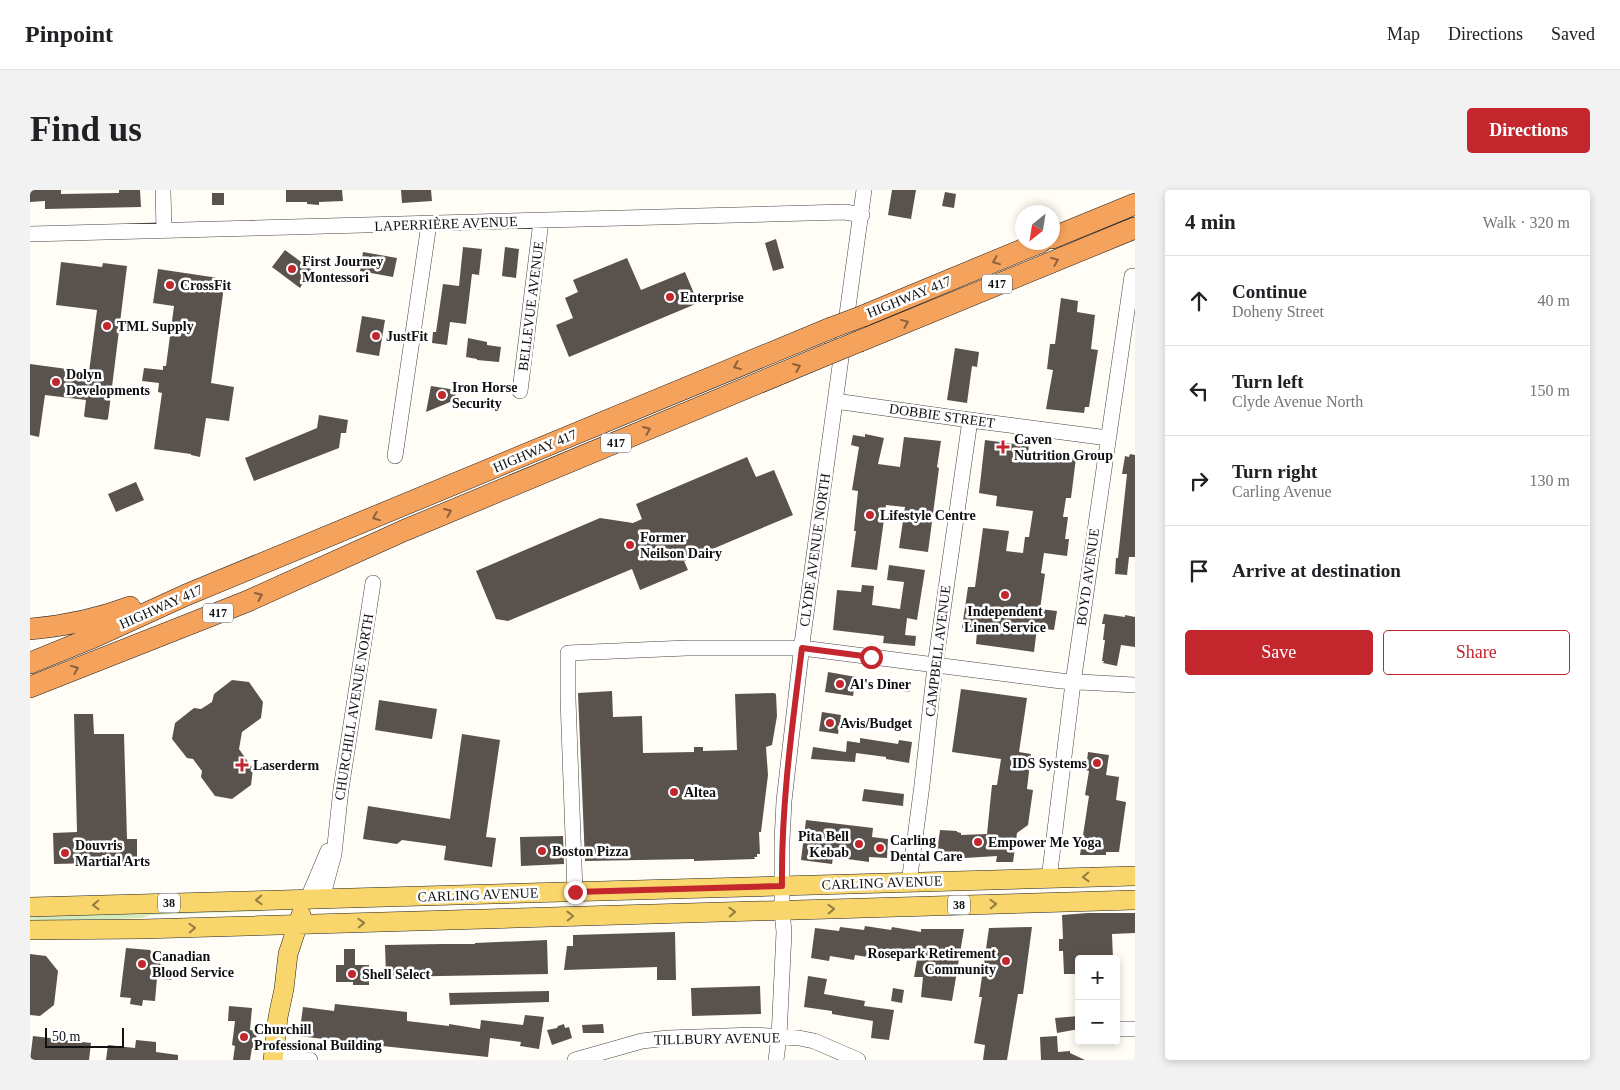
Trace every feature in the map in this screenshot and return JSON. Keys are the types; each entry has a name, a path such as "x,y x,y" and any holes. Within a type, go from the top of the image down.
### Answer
{"highway":[{"path":"1060,235 1135,204"},
{"name":"417","path":"30,687 248,601 403,531 1135,228"},
{"name":"HIGHWAY 417","path":"30,663 94,637 186,595 1022,250"},
{"path":"30,629 80,622 113,614 155,598 186,595"}],"main road":[{"name":"CARLING AVENUE","path":"30,907 1135,876"},
{"name":"CHURCHILL AVENUE NORTH","path":"273,1058 288,953 305,925 315,899"},
{"name":"CARLING AVENUE","path":"30,930 143,930 1135,900"}],"street":[{"path":"162,190 164,230"},
{"name":"CLYDE AVENUE NORTH","path":"776,1060 779,1037 784,932 782,911 782,841 784,801 802,648 864,190"},
{"name":"LAPERRIÈRE AVENUE","path":"30,234 837,213 862,215"},
{"name":"BELLEVUE AVENUE","path":"520,391 541,221"},
{"path":"395,456 429,224"},
{"name":"BOYD AVENUE","path":"1049,878 1073,682 1132,276"},
{"name":"DOBBIE STREET","path":"835,401 1108,438"},
{"name":"CAMPBELL AVENUE","path":"908,883 922,786 935,666 970,420"},
{"name":"CHURCHILL AVENUE NORTH","path":"315,899 334,854 341,789 374,583"},
{"path":"575,892 568,653 686,648 802,648 1073,682 1135,685"},
{"path":"1120,1029 1135,1029"},
{"name":"TILLBURY AVENUE","path":"575,1060 642,1041 668,1038 754,1035 814,1041 858,1060"},
{"path":"273,1058 310,1060"}],"green space":[{"path":"267,908 266,911 30,922 30,916"}],"building":[{"path":"30,190 61,190 61,194 119,193 119,190 140,190 141,207 45,209 45,201 30,202"},
{"path":"286,190 342,190 343,201 319,202 319,205 307,204 307,202 286,202"},
{"path":"401,190 431,190 432,201 402,203"},
{"path":"892,190 916,190 911,219 888,215"},
{"path":"945,192 956,194 954,208 942,206"},
{"path":"212,193 224,193 224,205 212,205"},
{"name":"Enterprise","path":"776,239 784,268 773,271 765,243"},
{"path":"463,247 482,249 479,275 472,274 466,324 450,322 447,345 432,343 433,332 436,332 443,284 459,286"},
{"path":"505,247 519,249 516,278 502,276"},
{"name":"First Journey Montessori","path":"285,250 312,270 300,288 272,267"},
{"path":"363,252 397,258 393,277 360,271"},
{"path":"627,258 641,290 685,272 698,303 569,357 556,325 573,318 565,298 578,292 573,280"},
{"path":"61,262 102,267 103,263 127,266 108,419 85,417 86,400 45,395 39,437 30,435 30,364 89,372 97,310 56,305"},
{"path":"158,269 225,279 211,383 234,387 229,421 206,418 200,457 154,449 162,393 158,392 159,383 142,381 144,368 163,370 163,366 166,366 174,306 153,303"},
{"path":"1061,298 1078,301 1077,312 1095,315 1091,349 1098,350 1089,407 1085,407 1084,413 1046,409 1053,370 1047,369 1050,344 1055,344"},
{"path":"362,316 385,320 379,356 356,352"},
{"path":"468,338 487,342 487,345 501,347 499,362 466,357"},
{"path":"955,348 979,352 977,367 972,366 967,403 947,400"},
{"name":"Iron Horse Security","path":"431,386 456,390 455,400 426,412"},
{"path":"319,415 348,420 346,433 341,433 339,448 254,481 245,458 317,428"},
{"path":"865,434 884,438 878,464 900,467 904,437 941,441 928,552 899,548 905,507 886,505 877,570 851,567 856,531 854,531 858,491 852,490 859,447 851,445 853,435 865,437"},
{"path":"985,440 1029,446 1028,452 1076,458 1071,498 1066,498 1063,517 1068,517 1065,539 1069,539 1067,556 1044,553 1041,573 1045,574 1040,609 1057,611 1054,630 1037,628 1034,652 976,644 977,631 962,628 968,587 975,587 983,528 1009,531 1006,551 1023,553 1025,537 1029,537 1033,511 996,506 997,496 979,493"},
{"path":"1130,454 1135,455 1135,557 1129,557 1127,575 1115,574 1127,474 1122,474 1125,456 1129,457"},
{"name":"Former Neilson Dairy","path":"747,457 756,477 774,470 793,515 684,561 688,570 640,590 632,569 508,621 496,619 476,571 600,518 633,523 642,519 636,504"},
{"path":"136,482 144,500 116,512 108,494"},
{"path":"889,565 925,570 917,620 907,618 905,635 916,636 915,646 883,643 884,636 833,630 837,590 861,592 862,585 874,586 872,605 900,609 904,582 887,580"},
{"path":"1104,614 1135,617 1135,647 1121,645 1117,666 1103,663 1104,661 1102,661 1105,640 1103,640 1105,624 1102,624"},
{"name":"Al's Diner","path":"828,672 856,677 853,696 825,692"},
{"path":"232,680 249,682 263,702 261,718 242,732 239,749 253,769 251,785 232,799 215,796 201,777 202,771 193,759 187,758 172,739 175,723 194,708 201,709 212,702 214,694"},
{"path":"890,681 911,684 910,692 889,689"},
{"path":"961,689 1027,698 1019,752 1031,754 1027,789 1033,790 1028,825 1017,833 1013,862 996,862 997,856 965,858 941,855 941,853 937,852 940,830 957,831 961,835 987,834 992,785 997,785 1001,759 952,752"},
{"name":"Altea","path":"612,691 613,717 642,716 643,753 694,752 694,747 703,747 703,751 737,750 735,694 776,694 777,716 772,745 766,747 768,775 761,832 759,832 760,854 754,857 755,859 585,861 578,693"},
{"path":"379,700 437,709 432,739 375,730"},
{"name":"Avis/Budget","path":"822,712 841,715 838,734 819,731"},
{"path":"74,714 93,714 94,734 124,734 127,839 137,839 137,862 54,864 53,833 77,832"},
{"path":"462,734 500,740 486,837 496,838 492,867 444,860 446,846 402,840 397,844 363,839 368,806 450,819"},
{"path":"860,738 898,744 899,740 912,742 909,763 886,759 886,757 856,753 855,762 811,759 813,747 846,752 847,741 860,743"},
{"path":"1088,752 1109,755 1106,775 1119,777 1116,800 1126,802 1119,852 1106,852 1106,855 1080,855 1089,796 1085,795 1089,771 1086,770"},
{"path":"864,789 904,794 903,806 862,801"},
{"path":"806,820 873,828 872,837 888,839 887,858 869,857 869,862 833,857 832,864 801,860"},
{"name":"Boston Pizza","path":"563,836 564,864 521,866 520,837"},
{"path":"1135,913 1135,933 1112,934 1113,955 1075,955 1075,974 1064,974 1063,951 1059,951 1059,939 1063,939 1062,915"},
{"path":"865,926 891,930 892,927 921,932 921,929 964,929 952,1001 921,997 923,977 914,977 917,960 880,954 879,959 855,955 854,960 830,956 829,961 811,958 815,928 839,931 840,927 864,930"},
{"name":"Rosepark Retirement Community","path":"1032,927 1023,994 1018,994 1007,1060 983,1060 985,1045 974,1043 982,997 979,997 989,928"},
{"path":"675,932 676,980 657,980 657,967 564,970 567,946 573,946 573,935"},
{"path":"547,940 548,974 386,977 385,945 475,944"},
{"name":"Canadian Blood Service","path":"126,948 150,950 172,980 157,978 155,1001 143,1000 142,1006 130,1004 131,998 120,997"},
{"name":"Shell Select","path":"344,949 355,949 355,965 369,965 369,985 353,985 353,982 336,982 336,965 344,965"},
{"path":"30,954 46,956 58,971 54,1005 40,1016 30,1015"},
{"path":"808,976 827,979 824,994 865,1001 864,1006 894,1010 889,1040 871,1038 873,1021 832,1014 832,1011 804,1007"},
{"path":"760,986 761,1014 692,1016 691,988"},
{"path":"893,988 904,990 902,1003 891,1001"},
{"path":"549,991 549,1002 450,1005 449,993"},
{"path":"335,1004 407,1012 407,1021 449,1026 449,1024 480,1029 481,1020 523,1025 525,1015 544,1017 539,1049 520,1046 521,1042 490,1038 488,1057 299,1036 303,1007 334,1011"},
{"path":"229,1006 252,1008 250,1030 257,1031 255,1048 252,1048 250,1060 233,1060 235,1046 232,1045 235,1021 228,1021"},
{"path":"1075,1016 1075,1030 1057,1033 1055,1018"},
{"path":"564,1024 565,1028 569,1027 572,1038 552,1045 547,1030"},
{"path":"603,1024 604,1033 583,1033 582,1025"},
{"path":"33,1036 91,1043 89,1060 30,1060"},
{"path":"1057,1036 1058,1052 1070,1051 1070,1053 1085,1060 1041,1060 1040,1037"},
{"path":"136,1040 156,1042 156,1052 178,1055 178,1060 106,1060 108,1045 135,1048"}],"place":[{"name":"First Journey Montessori","path":"292,269"},
{"name":"CrossFit","path":"170,285"},
{"name":"Enterprise","path":"670,297"},
{"name":"TML Supply","path":"107,326"},
{"name":"JustFit","path":"376,336"},
{"name":"Dolyn Developments","path":"56,382"},
{"name":"Iron Horse Security","path":"442,395"},
{"name":"Caven Nutrition Group","path":"1003,447"},
{"name":"Lifestyle Centre","path":"870,515"},
{"name":"Former Neilson Dairy","path":"630,545"},
{"name":"Independent Linen Service","path":"1005,595"},
{"name":"Al's Diner","path":"840,684"},
{"name":"Avis/Budget","path":"830,723"},
{"name":"IDS Systems","path":"1097,763"},
{"name":"Laserderm","path":"242,765"},
{"name":"Altea","path":"674,792"},
{"name":"Empower Me Yoga","path":"978,842"},
{"name":"Pita Bell Kebab","path":"859,844"},
{"name":"Carling Dental Care","path":"880,848"},
{"name":"Boston Pizza","path":"542,851"},
{"name":"Douvris Martial Arts","path":"65,853"},
{"name":"Rosepark Retirement Community","path":"1006,961"},
{"name":"Canadian Blood Service","path":"142,964"},
{"name":"Shell Select","path":"352,974"},
{"name":"Churchill Professional Building","path":"244,1037"}],"route":[{"path":"575,892 782,886 784,801 802,648 871,657"}]}
